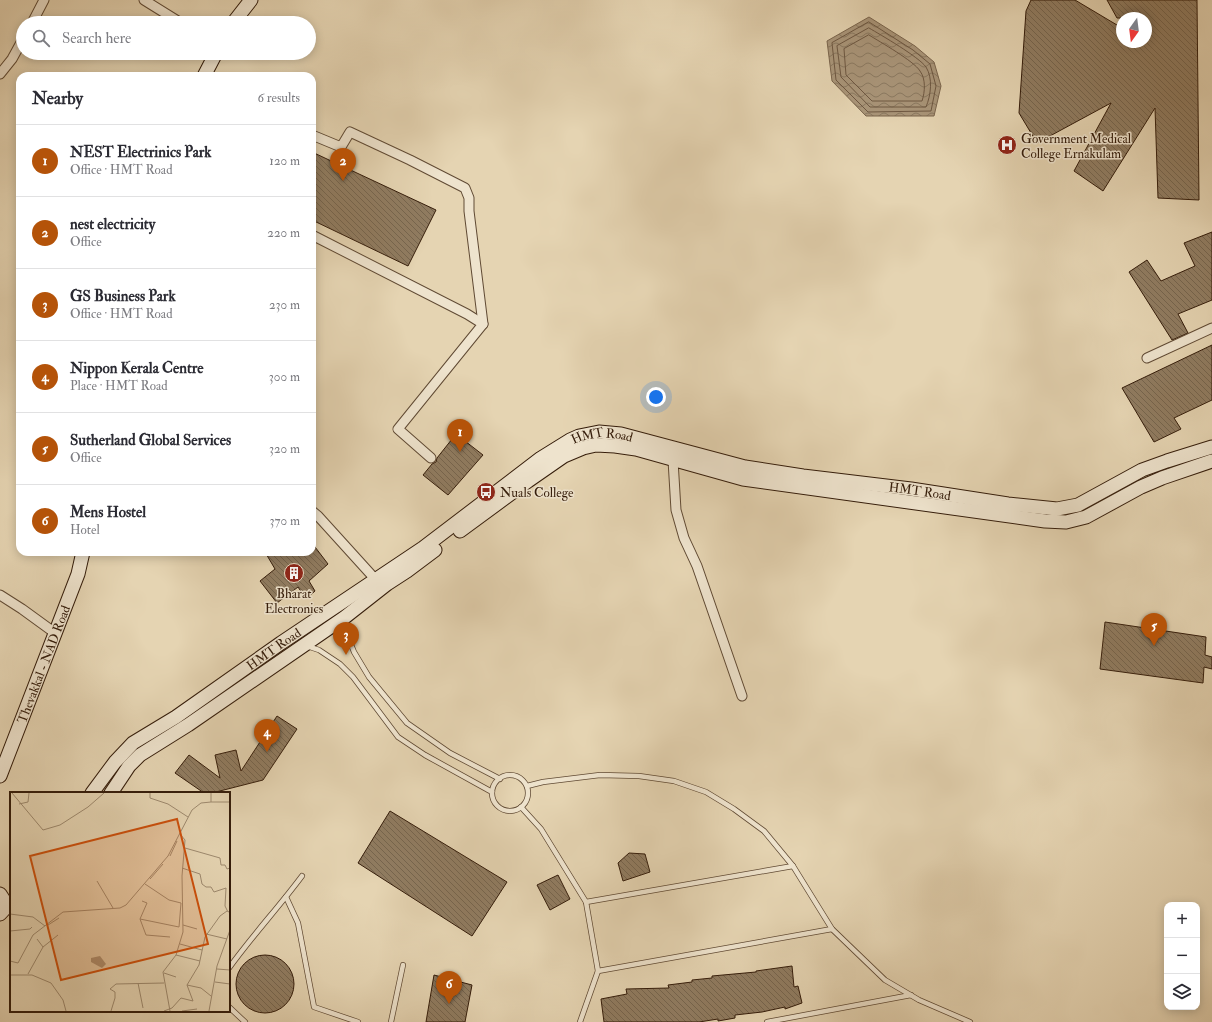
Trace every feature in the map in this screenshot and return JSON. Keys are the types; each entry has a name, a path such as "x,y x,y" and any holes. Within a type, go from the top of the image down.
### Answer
{"main road":[{"path":"238,16 251,0"},
{"path":"206,72 212,60"},
{"name":"HMT Road","path":"93,792 115,762 133,743 176,717 281,643 423,548 541,458 570,440 586,434 599,432 621,434 745,466 803,476 911,489 1008,504 1058,509 1078,505 1142,470 1212,447"},
{"name":"HMT Road","path":"112,792 129,766 140,755 188,725 345,616 528,480 564,456 583,448 596,445 636,449 744,479 1007,517 1066,522 1086,517 1141,487 1175,473 1212,461"},
{"name":"Thevakkal - NAD Road","path":"0,776 78,574 82,556"}],"street":[{"path":"36,16 44,0"},
{"path":"144,0 170,16"},
{"path":"0,74 16,51"},
{"path":"316,137 341,147 350,132 465,188 469,198 483,324 398,429 431,458"},
{"path":"316,237 467,314 483,324"},
{"path":"1146,358 1212,328"},
{"path":"673,460 676,510 682,531 697,566 742,696"},
{"path":"316,514 376,580"},
{"path":"0,595 22,608 55,633"}],"lane":[{"path":"345,616 348,636 362,665 369,677 407,723 450,753 500,779"},
{"path":"304,645 319,650 340,664 353,677 398,737 425,755 492,792"},
{"path":"527,786 543,782 600,775 639,776 674,781 706,792 734,809 764,831 793,866 832,929 885,980 911,995 970,1022"},
{"path":"507,776 513,776 518,778 527,786 528,798 522,807 510,811 505,810 495,803 492,792 494,786 500,779 507,776"},
{"path":"522,807 540,830 586,902 598,971 580,1022"},
{"path":"586,902 793,866"},
{"path":"230,967 246,944 302,876"},
{"path":"286,897 298,924 314,1007 358,1022"},
{"path":"598,971 832,929"},
{"path":"392,1022 403,965"},
{"path":"767,1022 911,995"},
{"path":"230,1008 244,1022"}],"water":[{"path":"869,17 915,46 934,62 941,86 934,116 866,116 832,81 827,41"}],"building":[{"path":"1031,0 1075,0 1116,24 1116,48 1152,48 1152,12 1116,12 1116,16 1107,0 1197,0 1199,200 1158,198 1155,108 1103,191 1074,171 1111,103 1037,143 1019,113 1026,11"},
{"path":"316,154 436,210 408,266 316,222"},
{"path":"1212,232 1212,300 1178,314 1188,333 1172,340 1129,272 1147,260 1161,281 1195,266 1184,243"},
{"path":"1212,345 1212,400 1174,418 1181,429 1154,442 1122,388"},
{"path":"456,434 483,455 448,495 423,475 432,464 436,462 437,458"},
{"name":"Bharat Electronics","path":"316,548 328,564 309,581 315,591 306,599 298,587 277,603 260,581 275,569 267,556 316,556"},
{"path":"1105,622 1206,637 1205,655 1212,657 1212,669 1204,667 1203,683 1100,669"},
{"path":"277,716 297,729 263,780 216,792 203,792 175,773 189,755 220,778 215,755 236,750 241,771"},
{"path":"390,811 507,882 472,936 358,863"},
{"path":"629,853 645,854 650,872 623,881 618,863"},
{"path":"558,875 570,899 550,910 537,885"},
{"path":"265,955 281,960 289,968 294,984 289,1000 281,1008 265,1013 249,1008 241,1000 236,984 241,968 249,960"},
{"path":"792,966 794,987 798,986 802,1003 785,1009 785,1007 762,1012 735,1015 735,1018 718,1021 718,1019 699,1022 604,1022 601,999 627,994 626,989 669,988 668,985 712,978 712,976 756,972"},
{"path":"434,975 472,985 465,1022 426,1022"}],"place":[{"name":"Government Medical College Ernakulam","path":"1007,145"},
{"name":"nest electricity","path":"343,181"},
{"name":"NEST Electrinics Park","path":"460,452"},
{"name":"Nuals College","path":"486,492"},
{"name":"Bharat Electronics","path":"294,573"},
{"name":"Sutherland Global Services","path":"1154,646"},
{"name":"GS Business Park","path":"346,655"},
{"name":"Nippon Kerala Centre","path":"267,752"},
{"name":"Mens Hostel","path":"449,1004"}]}
